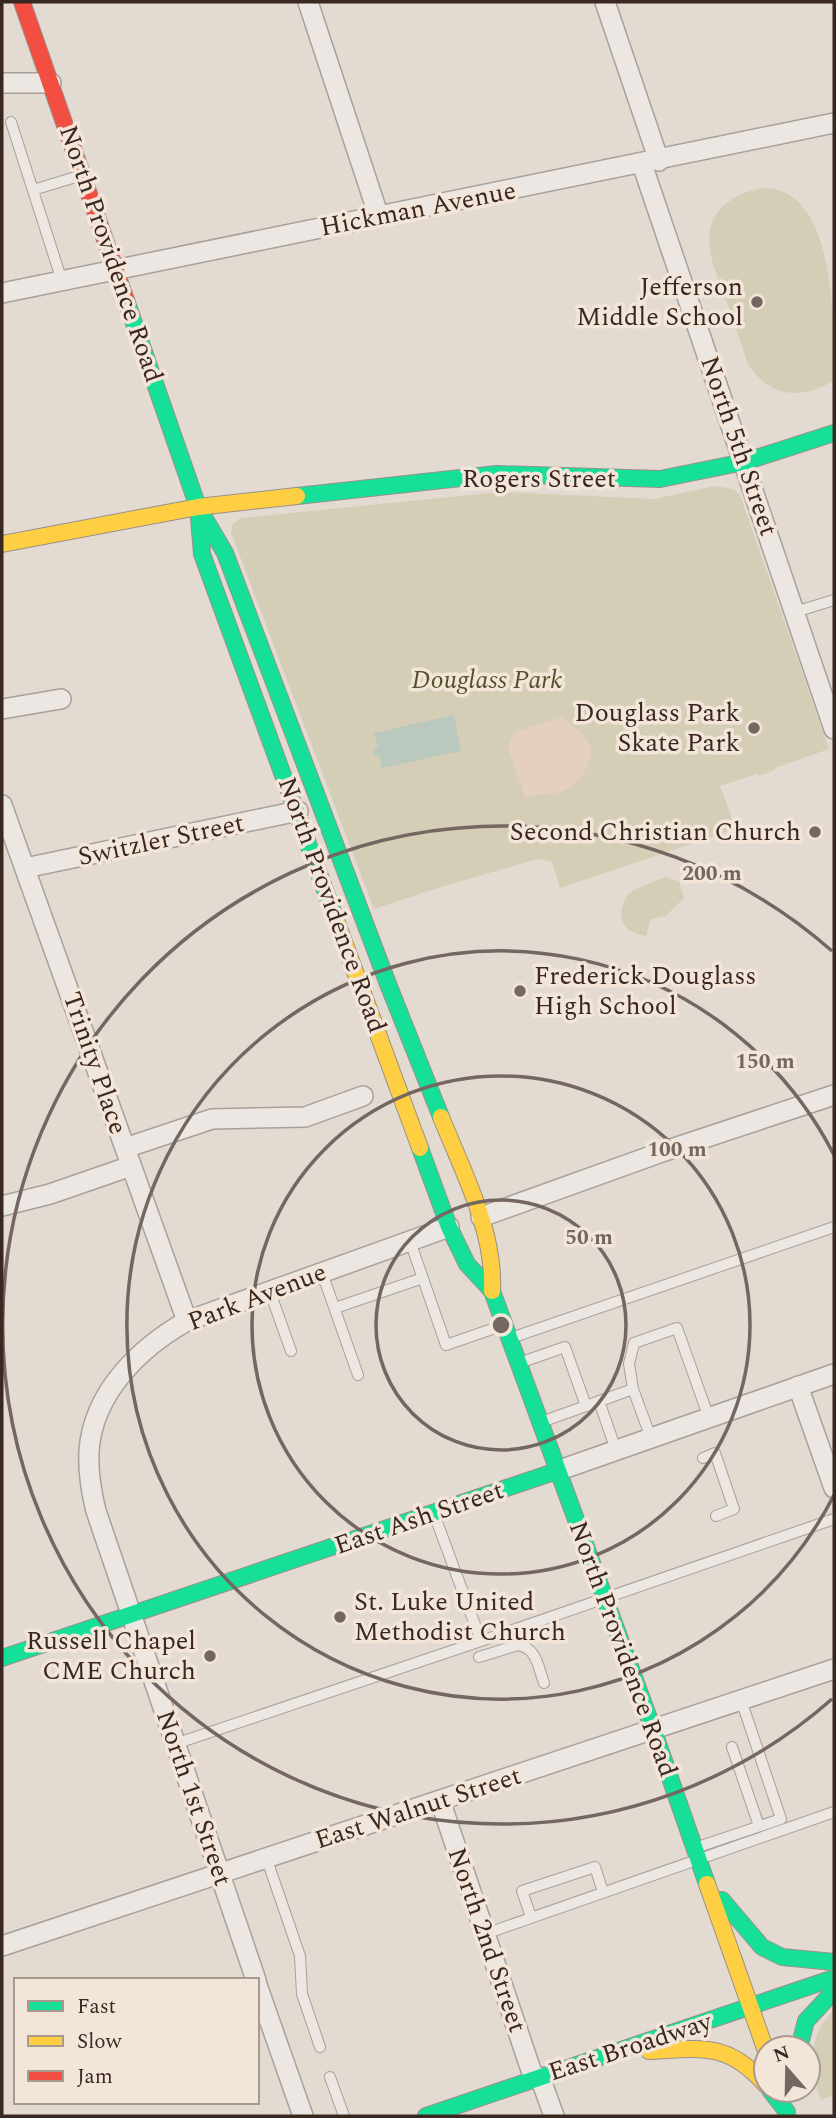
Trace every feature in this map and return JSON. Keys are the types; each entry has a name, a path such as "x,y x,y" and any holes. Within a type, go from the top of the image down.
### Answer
{"main road":[{"name":"North Providence Road","path":"23,2 198,507 225,553 388,984 481,1217 493,1269 492,1291 506,1332 653,1729 761,2034"},
{"name":"Rogers Street","path":"2,544 198,507 497,474 660,479 744,462 834,433"},
{"name":"North Providence Road","path":"198,507 202,554 449,1227 467,1264 492,1291"},
{"path":"420,1148 451,1200 467,1216 481,1217"},
{"path":"449,1227 476,1245 493,1269"},
{"name":"East Ash Street","path":"2,1658 557,1471"},
{"path":"708,1882 762,1947 782,1956 834,1962"},
{"name":"East Broadway","path":"426,2116 834,1978"},
{"path":"803,2034 806,2021 834,1991"},
{"path":"610,2053 718,2049 736,2057 752,2069"}],"street":[{"path":"308,2 379,217"},
{"name":"North 5th Street","path":"606,2 651,162 744,462 834,729"},
{"path":"2,83 51,83"},
{"name":"Hickman Avenue","path":"2,293 834,123"},
{"path":"2,709 61,699"},
{"name":"Trinity Place","path":"2,805 187,1321"},
{"name":"Switzler Street","path":"24,868 298,811"},
{"path":"481,1217 662,1152 834,1095"},
{"path":"2,1206 50,1194 212,1119 305,1117 363,1097"},
{"name":"Park Avenue","path":"132,1616 96,1511 89,1482 89,1449 95,1421 117,1378 141,1353 187,1321 449,1227"},
{"name":"East Ash Street","path":"557,1471 834,1374"},
{"path":"799,1386 834,1488"},
{"name":"North 1st Street","path":"132,1616 255,1978"},
{"name":"East Walnut Street","path":"2,1946 834,1669"},
{"name":"North 2nd Street","path":"440,1800 484,1934 537,2078 554,2116"},
{"path":"259,1991 303,2116"}],"lane":[{"path":"10,122 62,282"},
{"path":"33,190 83,174"},
{"path":"795,612 834,600"},
{"path":"410,1241 446,1345 506,1332 834,1227"},
{"path":"322,1273 358,1376"},
{"path":"335,1308 423,1278"},
{"path":"270,1292 291,1352"},
{"path":"651,1438 634,1390 629,1364 634,1343 677,1328 709,1418"},
{"path":"518,1363 565,1347 586,1406"},
{"path":"540,1422 634,1390"},
{"path":"599,1401 616,1450"},
{"path":"703,1458 715,1454 734,1509 716,1516"},
{"path":"434,1513 481,1641"},
{"path":"175,1744 834,1519"},
{"path":"479,1657 518,1645 524,1646 533,1652 544,1683"},
{"path":"484,1934 603,1892 781,1818 741,1700"},
{"path":"732,1747 759,1826"},
{"path":"697,1853 834,1812"},
{"path":"266,1857 300,1956 302,1994 320,2047"},
{"path":"531,1917 522,1891 595,1867 603,1892"},
{"path":"330,2077 344,2116"}],"green space":[{"name":"Jefferson Middle School","path":"768,188 790,196 807,212 819,236 826,264 831,295 834,380 810,391 798,393 776,389 756,375 748,364 711,256 709,237 716,215 724,206 744,193"},
{"name":"Douglass Park","path":"715,486 733,489 740,495 829,749 759,776 757,774 720,786 736,829 560,888 552,862 538,859 374,909 231,533 232,525 241,518 500,492 654,499"},
{"path":"666,877 679,882 684,898 666,916 651,919 646,936 631,931 621,916 628,894"},
{"path":"834,2011 834,2095 822,2100 822,2034 818,2034"}],"sand":[{"path":"563,717 587,741 591,755 588,764 583,774 569,788 526,799 508,747 515,732"}],"shaded area":[{"path":"454,715 461,751 382,768 379,755 374,755 373,749 378,747 374,733"}],"traffic: fast":[{"path":"127,303 198,507 225,553 441,1117"},
{"path":"297,496 497,474 660,479 744,462 834,433"},
{"path":"198,507 202,554 336,920"},
{"path":"420,1148 449,1227 467,1264 492,1291 707,1884"},
{"path":"2,1658 557,1471"},
{"path":"722,1900 762,1947 782,1957 834,1962"},
{"path":"426,2116 834,1978"},
{"path":"803,2034 806,2021 834,1991"},
{"path":"781,2104 787,2112"}],"traffic: slow":[{"path":"2,544 198,507 297,496"},
{"path":"336,920 420,1148"},
{"path":"441,1117 468,1180 483,1224 492,1269 492,1291"},
{"path":"707,1884 760,2034"},
{"path":"649,2051 713,2051 739,2061 752,2071"}],"traffic: jam":[{"path":"22,2 127,303"}],"place":[{"name":"Jefferson Middle School","path":"757,302"},
{"name":"Douglass Park Skate Park","path":"754,728"},
{"name":"Second Christian Church","path":"815,832"},
{"name":"Frederick Douglass High School","path":"520,991"},
{"name":"St. Luke United Methodist Church","path":"340,1617"},
{"name":"Russell Chapel CME Church","path":"210,1656"}]}
